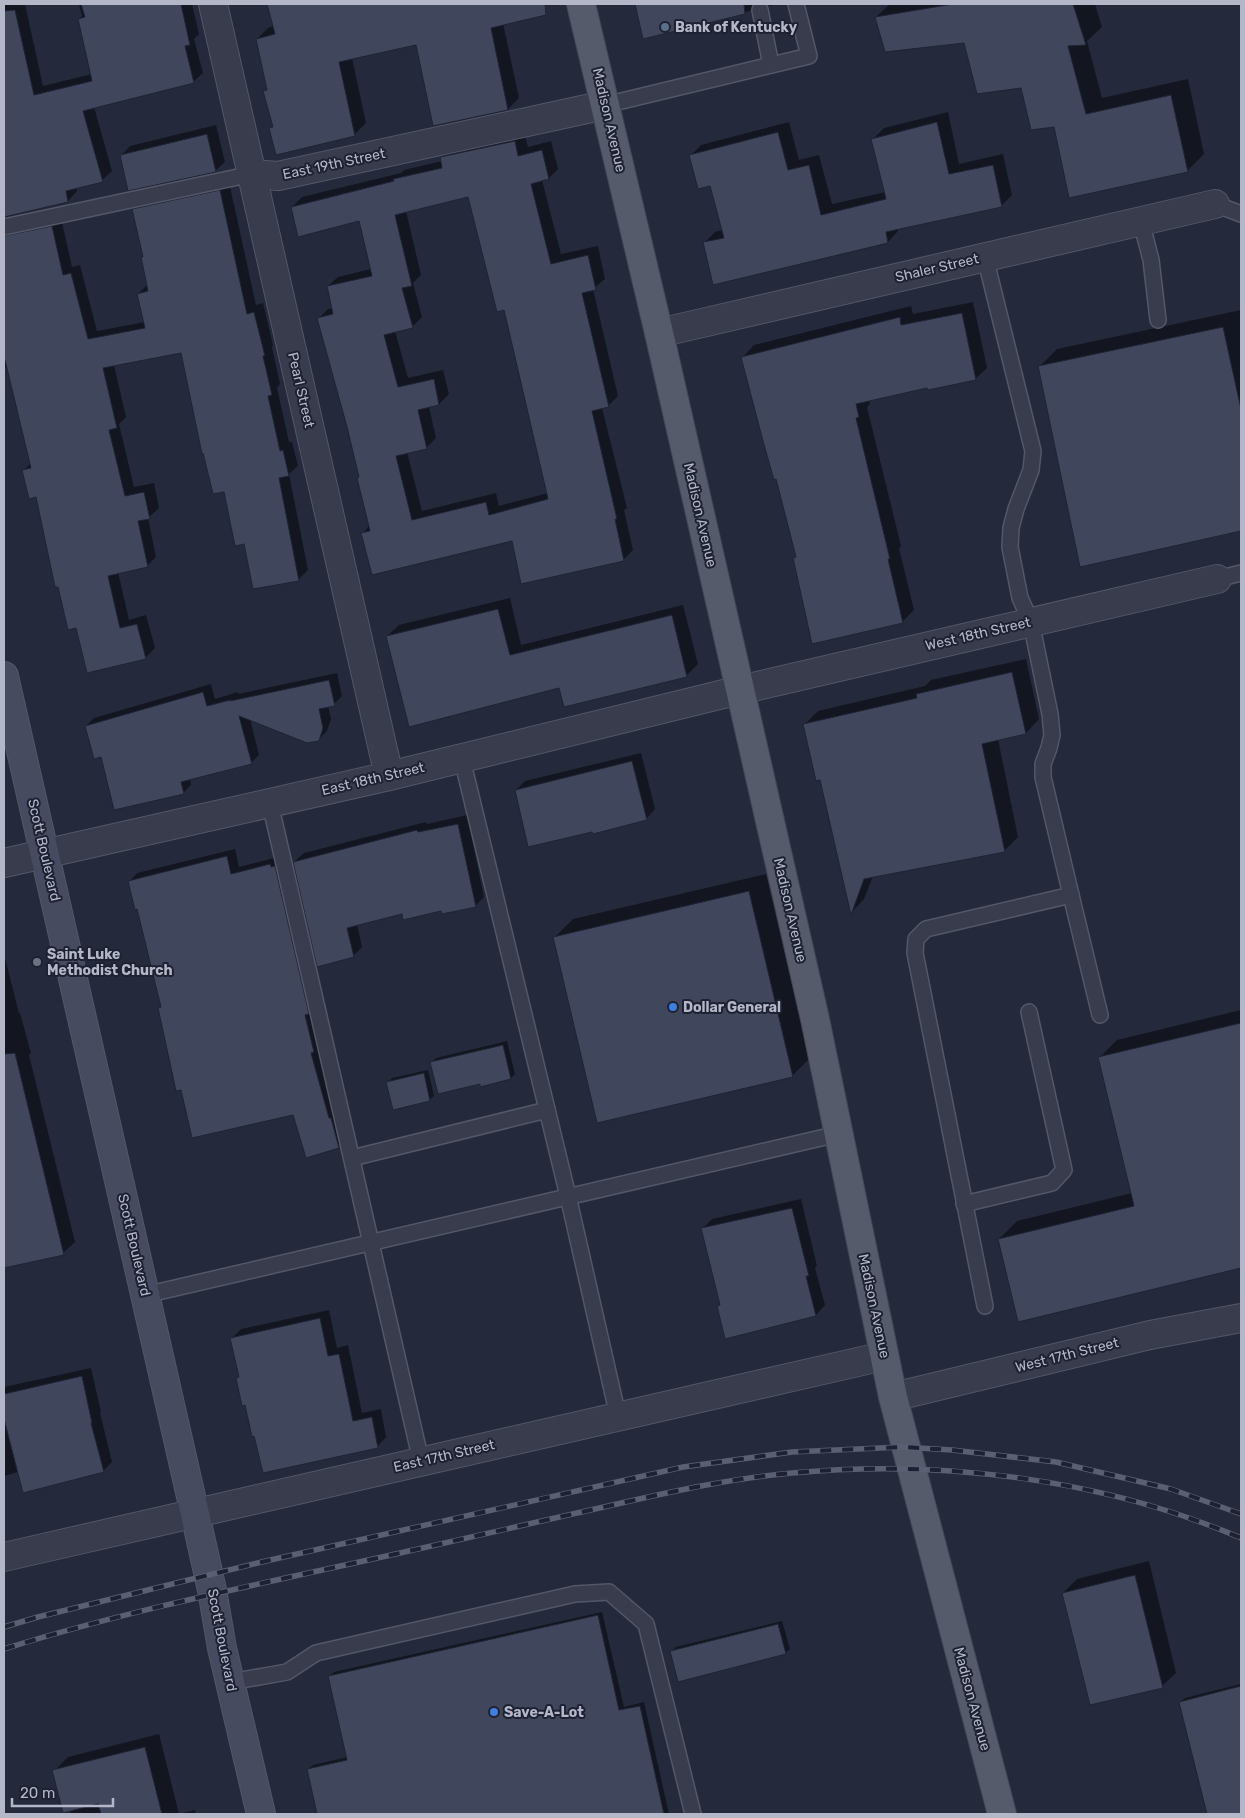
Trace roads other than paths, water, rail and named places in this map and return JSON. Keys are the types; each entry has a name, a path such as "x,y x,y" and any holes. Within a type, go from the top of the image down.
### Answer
{"main road":[{"name":"Madison Avenue","path":"582,4 813,1010 893,1397 1002,1814"},
{"name":"Scott Boulevard","path":"4,676 195,1514 230,1682 261,1814"}],"street":[{"name":"Pearl Street","path":"213,4 389,776"},
{"name":"East 19th Street","path":"252,174 278,176 605,105"},
{"name":"Shaler Street","path":"659,333 1215,204"},
{"name":"West 18th Street","path":"740,690 1229,576"},
{"name":"East 18th Street","path":"4,863 462,759 740,690"},
{"name":"West 17th Street","path":"893,1397 1150,1335 1241,1318"},
{"name":"East 17th Street","path":"4,1557 884,1356"}],"lane":[{"path":"605,105 809,56 796,4"},
{"path":"760,10 771,65"},
{"name":"East 19th Street","path":"4,227 252,174"},
{"path":"1215,204 1241,214"},
{"path":"1141,221 1151,260 1158,320"},
{"path":"985,257 1033,451 1031,470 1011,528 1010,547 1020,598 1031,622 1050,714 1052,735 1050,748 1043,764 1044,777 1100,1015"},
{"path":"462,759 568,1196 618,1416"},
{"path":"270,802 421,1461"},
{"path":"985,1306 918,970 915,953 916,939 926,929 1071,895"},
{"path":"964,1204 1052,1183 1064,1170 1029,1012"},
{"path":"352,1158 547,1110"},
{"path":"145,1294 838,1134"},
{"path":"230,1682 287,1672 316,1653 575,1594 609,1592 646,1624 693,1814"}],"railway":[{"path":"4,1627 266,1561 683,1467 792,1452 902,1447 952,1450 1056,1462 1171,1489 1241,1514"},
{"path":"4,1649 158,1607 638,1499 748,1478 792,1473 848,1469 906,1469 1021,1478 1078,1488 1134,1501 1188,1518 1241,1538"}],"place":[{"name":"Bank of Kentucky","path":"665,27"},
{"name":"Saint Luke Methodist Church","path":"37,962"},
{"name":"Dollar General","path":"673,1007"},
{"name":"Save-A-Lot","path":"494,1712"}]}
